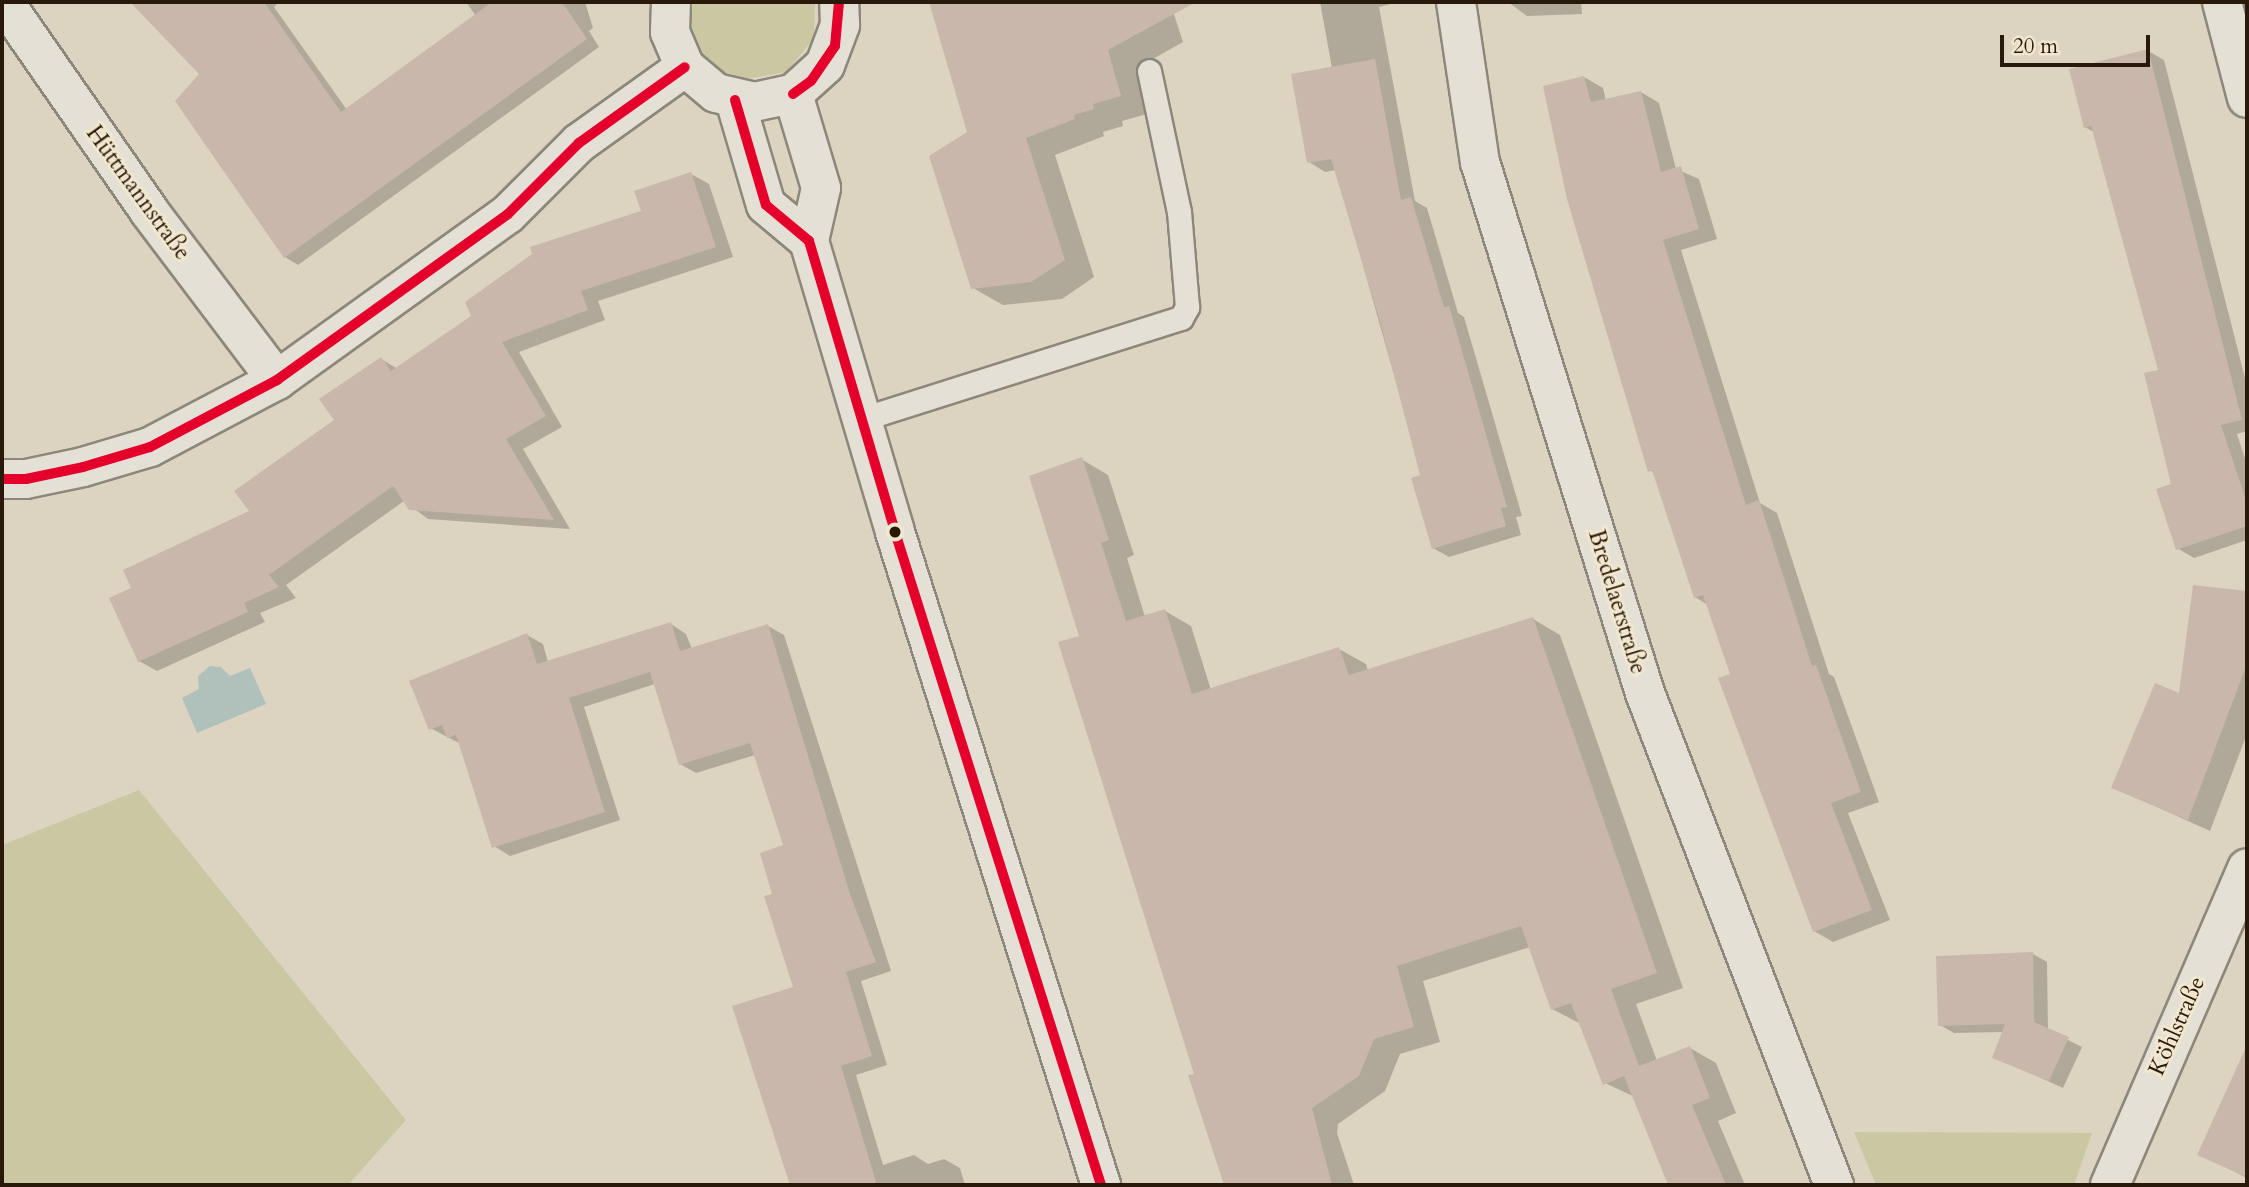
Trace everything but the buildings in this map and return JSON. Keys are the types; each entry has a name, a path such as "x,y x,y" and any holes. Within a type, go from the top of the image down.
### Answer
{"street":[{"name":"Hüttmannstraße","path":"4,2 149,211 277,380"},
{"path":"671,2 670,32 685,67 699,82 735,100 754,102 793,94 811,81 830,56 840,25 840,2"},
{"name":"Bredelaerstraße","path":"1456,2 1480,162 1645,693 1834,1185"},
{"path":"2222,2 2247,98"},
{"path":"2,479 72,469 150,447 277,380 508,214 579,143 685,67"},
{"path":"793,94 821,188 809,240 862,419 1101,1185"},
{"path":"735,100 766,205 809,240"},
{"name":"Köhlstraße","path":"2110,1185 2247,869"}],"lane":[{"path":"862,419 1181,318 1187,307 1179,212 1149,71"}],"shaded area":[{"path":"693,2 815,2 814,38 786,72 741,80 714,67 703,56 691,28"},
{"path":"210,666 221,667 230,676 250,668 266,704 197,733 182,698 199,689 198,676"},
{"path":"139,790 406,1120 348,1185 2,1185 2,845"},
{"path":"1854,1132 2092,1133 2074,1185 1876,1185"}],"transit line":[{"path":"793,94 811,81 835,46 839,2"},
{"path":"2,479 26,479 83,467 150,447 277,380 508,214 579,143 685,67"},
{"path":"735,100 766,205 809,241 895,532 1101,1185"}]}
